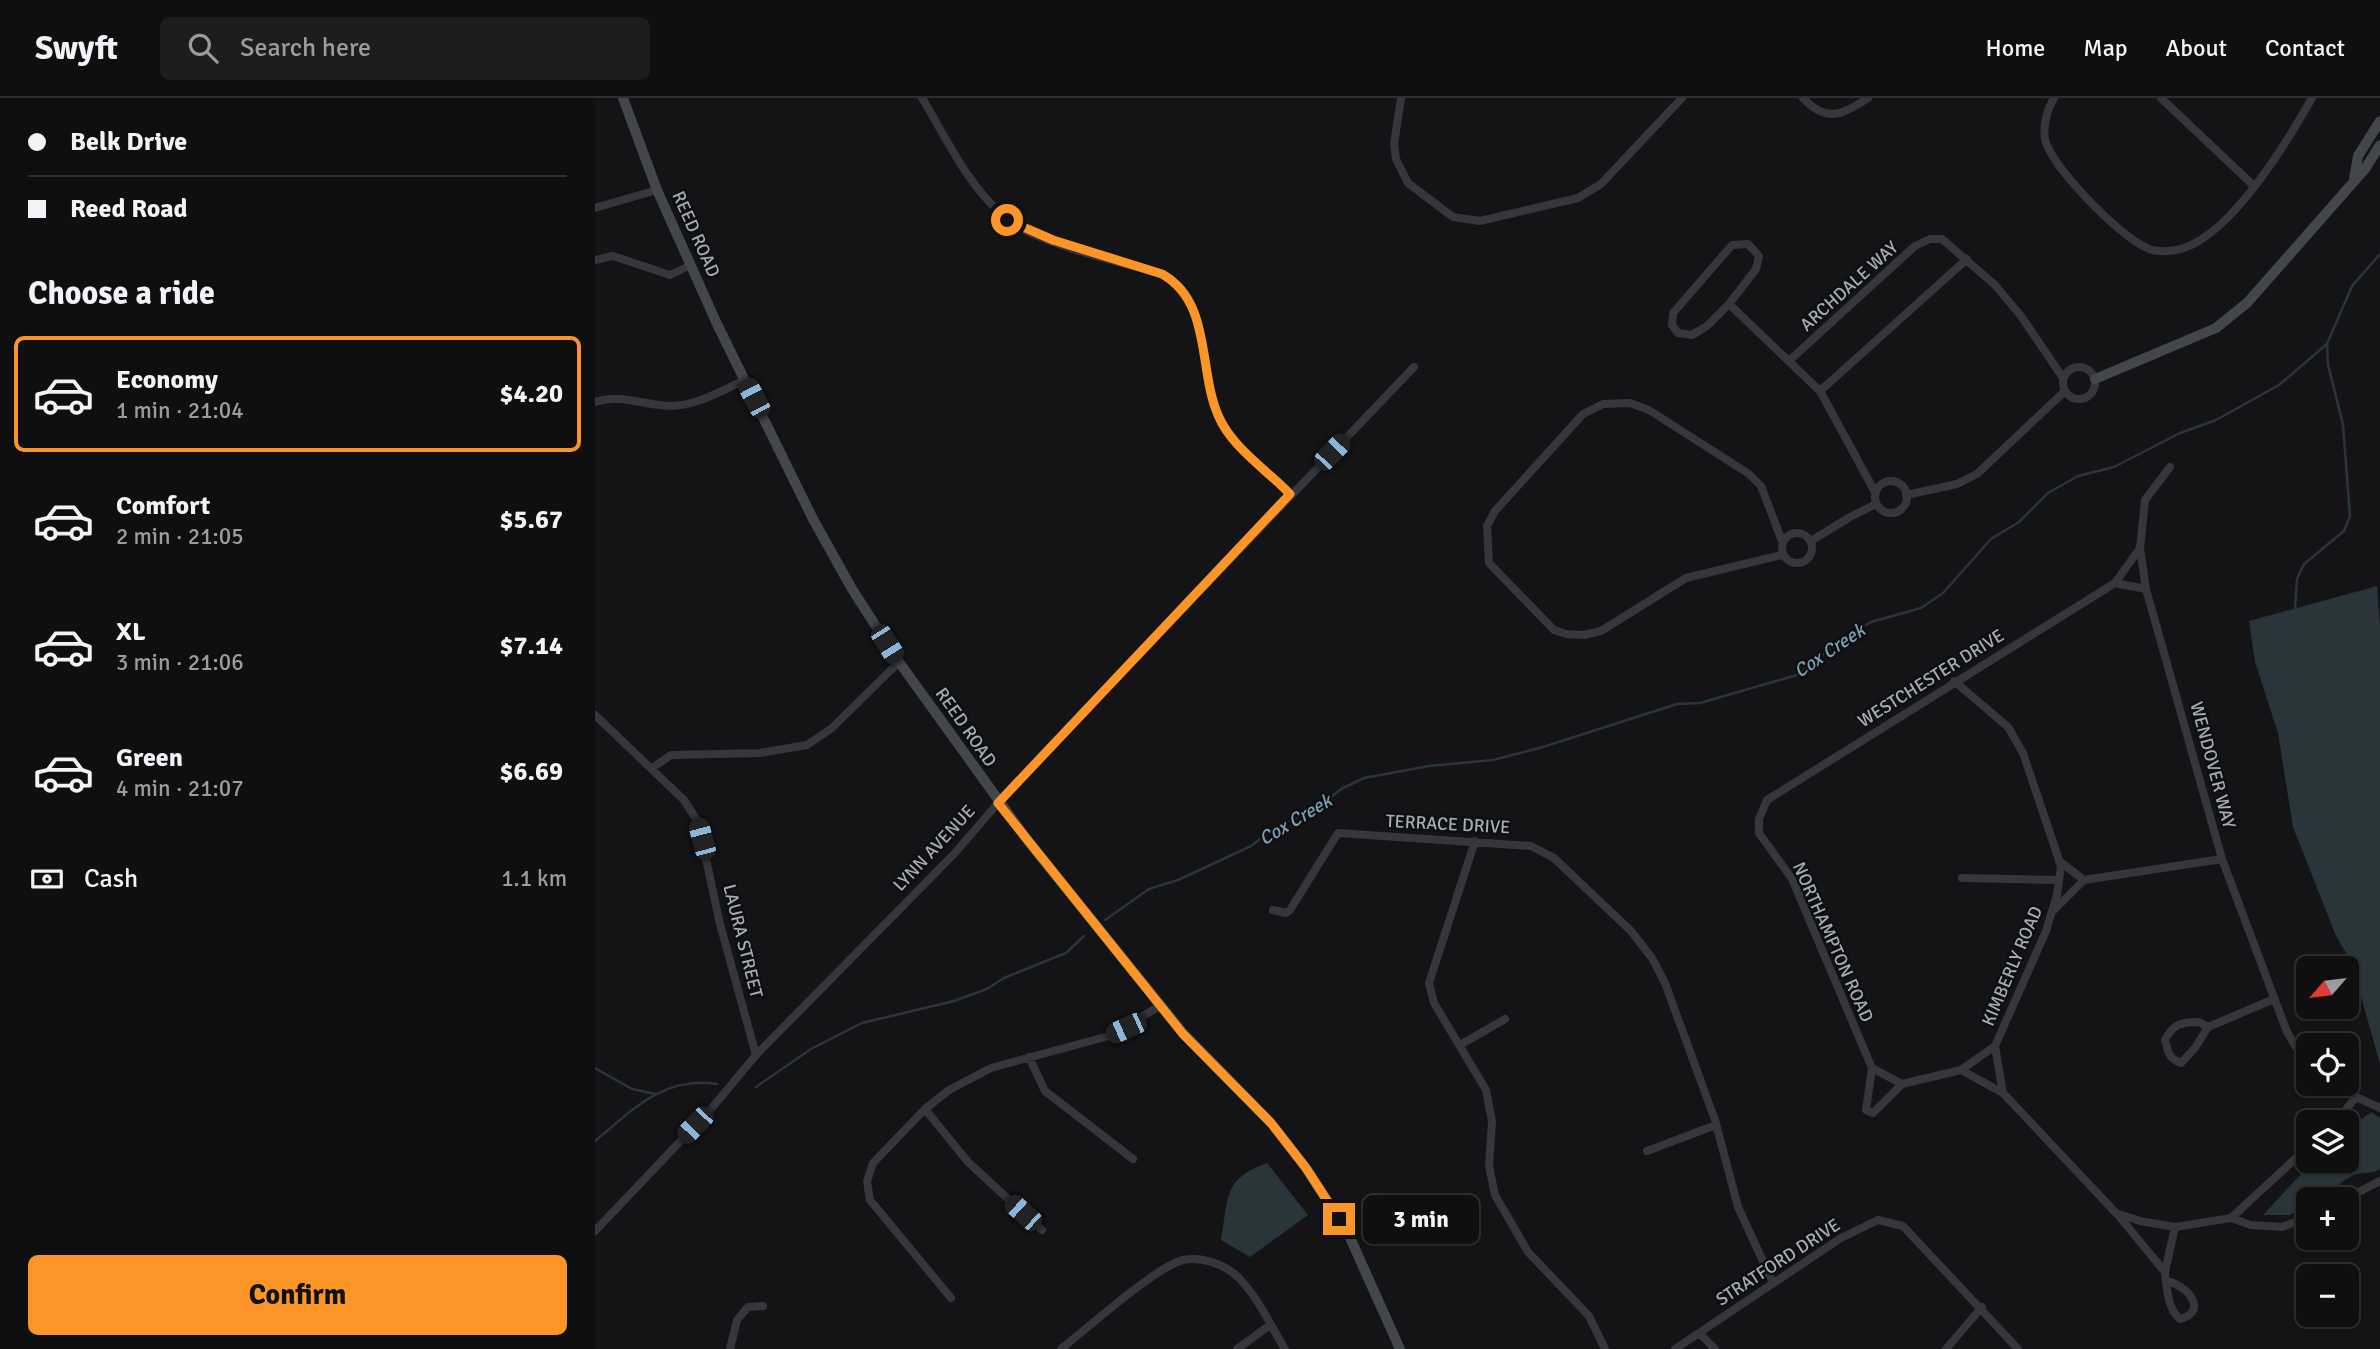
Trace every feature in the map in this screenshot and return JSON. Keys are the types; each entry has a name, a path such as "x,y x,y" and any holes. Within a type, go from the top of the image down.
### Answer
{"street":[{"name":"REED ROAD","path":"623,98 657,190 691,265 813,519 852,589 899,662 998,803 1183,1034 1271,1123 1306,1168 1347,1231 1400,1349"},
{"path":"922,98 970,178 1007,220 1053,240 1162,274 1176,282 1186,294 1200,332 1217,413 1227,432 1290,494"},
{"path":"1401,98 1394,144 1396,159 1408,183 1453,217 1480,221 1578,198 1601,184 1682,98"},
{"path":"1803,98 1814,110 1831,114 1847,113 1868,98"},
{"path":"2054,98 2044,129 2048,149 2056,163 2083,194 2146,248 2167,251 2197,242 2229,215 2283,150 2312,98"},
{"path":"2161,98 2254,186"},
{"path":"2354,179 2358,156 2380,121"},
{"path":"2095,379 2216,328 2248,303 2365,169 2380,145"},
{"path":"595,208 657,190"},
{"name":"ARCHDALE WAY","path":"1790,360 1915,246 1930,239 1942,239 1967,259 2021,316 2063,378"},
{"path":"1748,244 1759,256 1756,269 1729,304 1707,326 1692,335 1678,333 1672,325 1673,313 1732,245 1748,244"},
{"path":"595,260 613,256 670,275 691,265"},
{"path":"1821,391 1967,259"},
{"path":"1729,304 1821,391 1875,492 1877,504 1886,512 1899,511 1905,504 1905,489 1895,481 1883,482 1875,492"},
{"path":"2084,366 2095,379 2096,388 2087,398 2075,399 2064,391 2063,378 2071,368 2084,366"},
{"name":"LYNN AVENUE","path":"595,1231 711,1109 755,1055 954,855 998,803 1414,367"},
{"path":"595,402 612,396 668,406 690,405 745,380"},
{"path":"1906,495 1957,484 1977,474 2064,391"},
{"path":"1614,402 1630,403 1649,410 1749,474 1761,486 1782,541 1782,555 1686,578 1601,631 1566,634 1539,618 1489,562 1487,526 1508,495 1583,414 1614,402"},
{"name":"WENDOVER WAY","path":"2170,467 2144,500 2140,548 2146,589 2222,859 2287,1032 2296,1047"},
{"path":"1811,541 1877,504"},
{"path":"1782,541 1795,533 1802,533 1811,541 1812,553 1805,562 1793,564 1782,555"},
{"path":"2140,548 2115,583 2146,589"},
{"name":"WESTCHESTER DRIVE","path":"1759,833 1759,819 1767,800 2115,583"},
{"path":"652,768 671,755 759,753 807,745 832,728 899,662"},
{"name":"KIMBERLY ROAD","path":"1954,681 2008,727 2018,744 2037,789 2059,861 2059,880 2052,912 1995,1046 1961,1070"},
{"name":"LAURA STREET","path":"595,715 684,800 698,822 720,924 755,1055"},
{"name":"TERRACE DRIVE","path":"1273,910 1286,913 1290,911 1338,833 1531,846 1554,858 1640,941 1665,983 1716,1125 1738,1207 1773,1283"},
{"name":"NORTHAMPTON ROAD","path":"1759,833 1792,879 1872,1069"},
{"path":"1475,841 1429,983 1434,1003 1486,1090 1490,1104 1489,1166 1495,1195 1528,1252 1589,1316 1605,1349"},
{"path":"2052,912 2084,880 2222,859"},
{"path":"2059,861 2084,880"},
{"path":"1962,878 2059,880"},
{"path":"2208,1027 2199,1022 2176,1024 2165,1040 2169,1056 2181,1063 2195,1048 2208,1027 2274,999"},
{"path":"951,1298 880,1215 868,1191 873,1163 925,1109 965,1080 1029,1057 1109,1036 1160,1006"},
{"path":"1460,1045 1505,1019"},
{"name":"KIMBERLY ROAD","path":"1995,1046 2003,1093"},
{"path":"1029,1057 1045,1091 1133,1159"},
{"path":"1902,1084 1872,1069 1866,1110 1873,1113 1902,1084 1961,1070 2003,1093 2116,1213 2165,1277 2175,1314 2180,1319 2188,1317 2193,1311 2194,1301 2189,1292 2182,1285 2165,1277"},
{"path":"2346,1110 2356,1097 2380,1108"},
{"path":"925,1109 968,1162 1042,1230"},
{"path":"1647,1152 1716,1125"},
{"path":"2231,1218 2296,1158"},
{"path":"2359,1192 2380,1181"},
{"path":"2116,1213 2140,1221 2175,1227 2231,1218 2251,1225 2282,1227 2296,1222"},
{"name":"STRATFORD DRIVE","path":"1675,1349 1841,1237 1878,1220 1903,1226 1982,1307 2018,1349"},
{"path":"2165,1277 2175,1227"},
{"path":"1061,1349 1163,1269 1182,1260 1203,1259 1222,1266 1238,1277 1285,1349"},
{"path":"730,1349 737,1320 748,1307 763,1306"},
{"path":"1946,1349 1982,1307"},
{"path":"1237,1349 1270,1325"},
{"path":"1699,1333 1715,1349"}],"shaded area":[{"path":"2377,586 2380,625 2380,1064 2359,989 2359,956 2348,956 2336,936 2293,827 2278,733 2255,662 2249,621"},
{"path":"2371,1112 2380,1118 2380,1169 2352,1176 2337,1187 2296,1187 2296,1212 2289,1215 2263,1215 2302,1173 2359,1173 2359,1121"},
{"path":"1267,1163 1308,1215 1250,1257 1221,1240 1227,1201 1235,1183 1242,1176"}],"waterway":[{"name":"Cox Creek","path":"1105,920 1149,889 1178,880 1251,846 1273,829 1320,806 1341,789 1364,778 1429,766 1493,760 1543,747 1677,704 1700,703 1797,675 1845,637 1871,622 1921,608 1943,593 1991,539 2019,522 2048,493 2078,476 2114,467 2180,433 2216,420 2279,385 2327,344 2352,286 2380,254"},
{"path":"2295,609 2297,579 2304,564 2344,531 2350,516 2343,425 2328,365 2327,344"},
{"name":"Cox Creek","path":"756,1087 811,1049 862,1023 954,1001 987,989 1004,978 1066,953 1084,936"},
{"path":"595,1068 632,1089 655,1094"},
{"name":"Cox Creek","path":"595,1141 637,1107 665,1090 698,1083 717,1084"}],"route":[{"path":"1007,220 1031,232 1162,274 1176,282 1186,294 1200,332 1217,413 1227,432 1290,494 998,803 1183,1034 1271,1123 1306,1168 1339,1219"}]}
